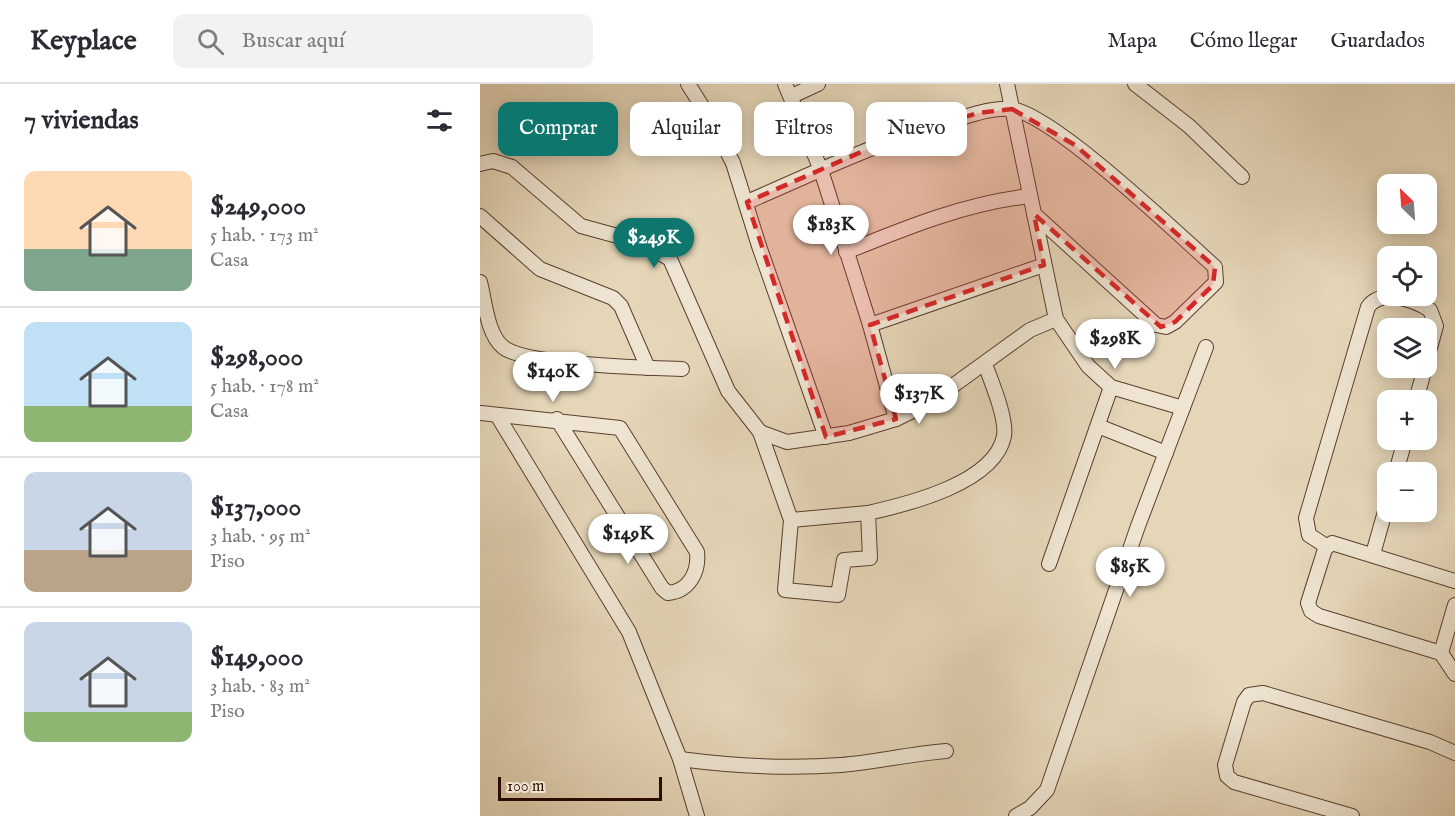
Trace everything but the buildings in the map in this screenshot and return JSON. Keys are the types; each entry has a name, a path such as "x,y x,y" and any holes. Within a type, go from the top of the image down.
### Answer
{"street":[{"path":"688,84 712,122 733,163 825,437"},
{"path":"818,84 788,90 821,170 870,325 896,419"},
{"path":"1006,84 1056,319 1088,366 1111,387 1183,408"},
{"path":"1135,84 1189,126 1242,177"},
{"path":"747,202 884,142 978,113 1012,109 1038,121 1075,145 1215,267 1218,274 1216,282 1175,322 1166,327 1156,325 1034,214"},
{"path":"480,164 493,162 512,167 581,226 643,243 670,259 728,391 760,432 791,520 785,590 838,595 844,560 870,558 868,513"},
{"path":"846,252 948,214 1001,199 1030,196"},
{"path":"480,216 540,269 613,298 621,306 648,368"},
{"path":"870,325 1044,265"},
{"path":"480,282 497,340 505,349 536,358 682,369"},
{"path":"1326,546 1309,535 1306,518 1368,308 1374,300 1390,296 1427,308 1433,313 1434,318"},
{"path":"760,432 787,442 849,433 896,419 929,403 1030,330 1056,319"},
{"path":"1016,816 1030,808 1047,790 1166,453 1206,347"},
{"path":"791,520 868,513 942,491 987,465 997,453 1004,434 998,404 985,364"},
{"path":"1049,564 1111,387"},
{"path":"480,412 557,419 620,428 697,552 693,578 682,590 668,593 662,588 557,419"},
{"path":"497,415 629,632 680,759 697,816"},
{"path":"1098,426 1166,453"},
{"path":"1372,554 1382,522"},
{"path":"1326,546 1335,543 1455,581"},
{"path":"1326,546 1309,598 1309,607 1314,614 1441,653 1455,674"},
{"path":"1441,653 1455,604"},
{"path":"1352,816 1230,779 1226,765 1244,702 1249,695 1263,693 1430,742 1455,753"},
{"path":"680,759 728,765 790,767 842,765 946,751"}],"highlighted area":[{"path":"1012,109 1075,145 1215,267 1213,285 1175,322 1161,327 1034,214 1044,265 870,325 896,419 826,437 747,202 884,142 978,113"}]}
